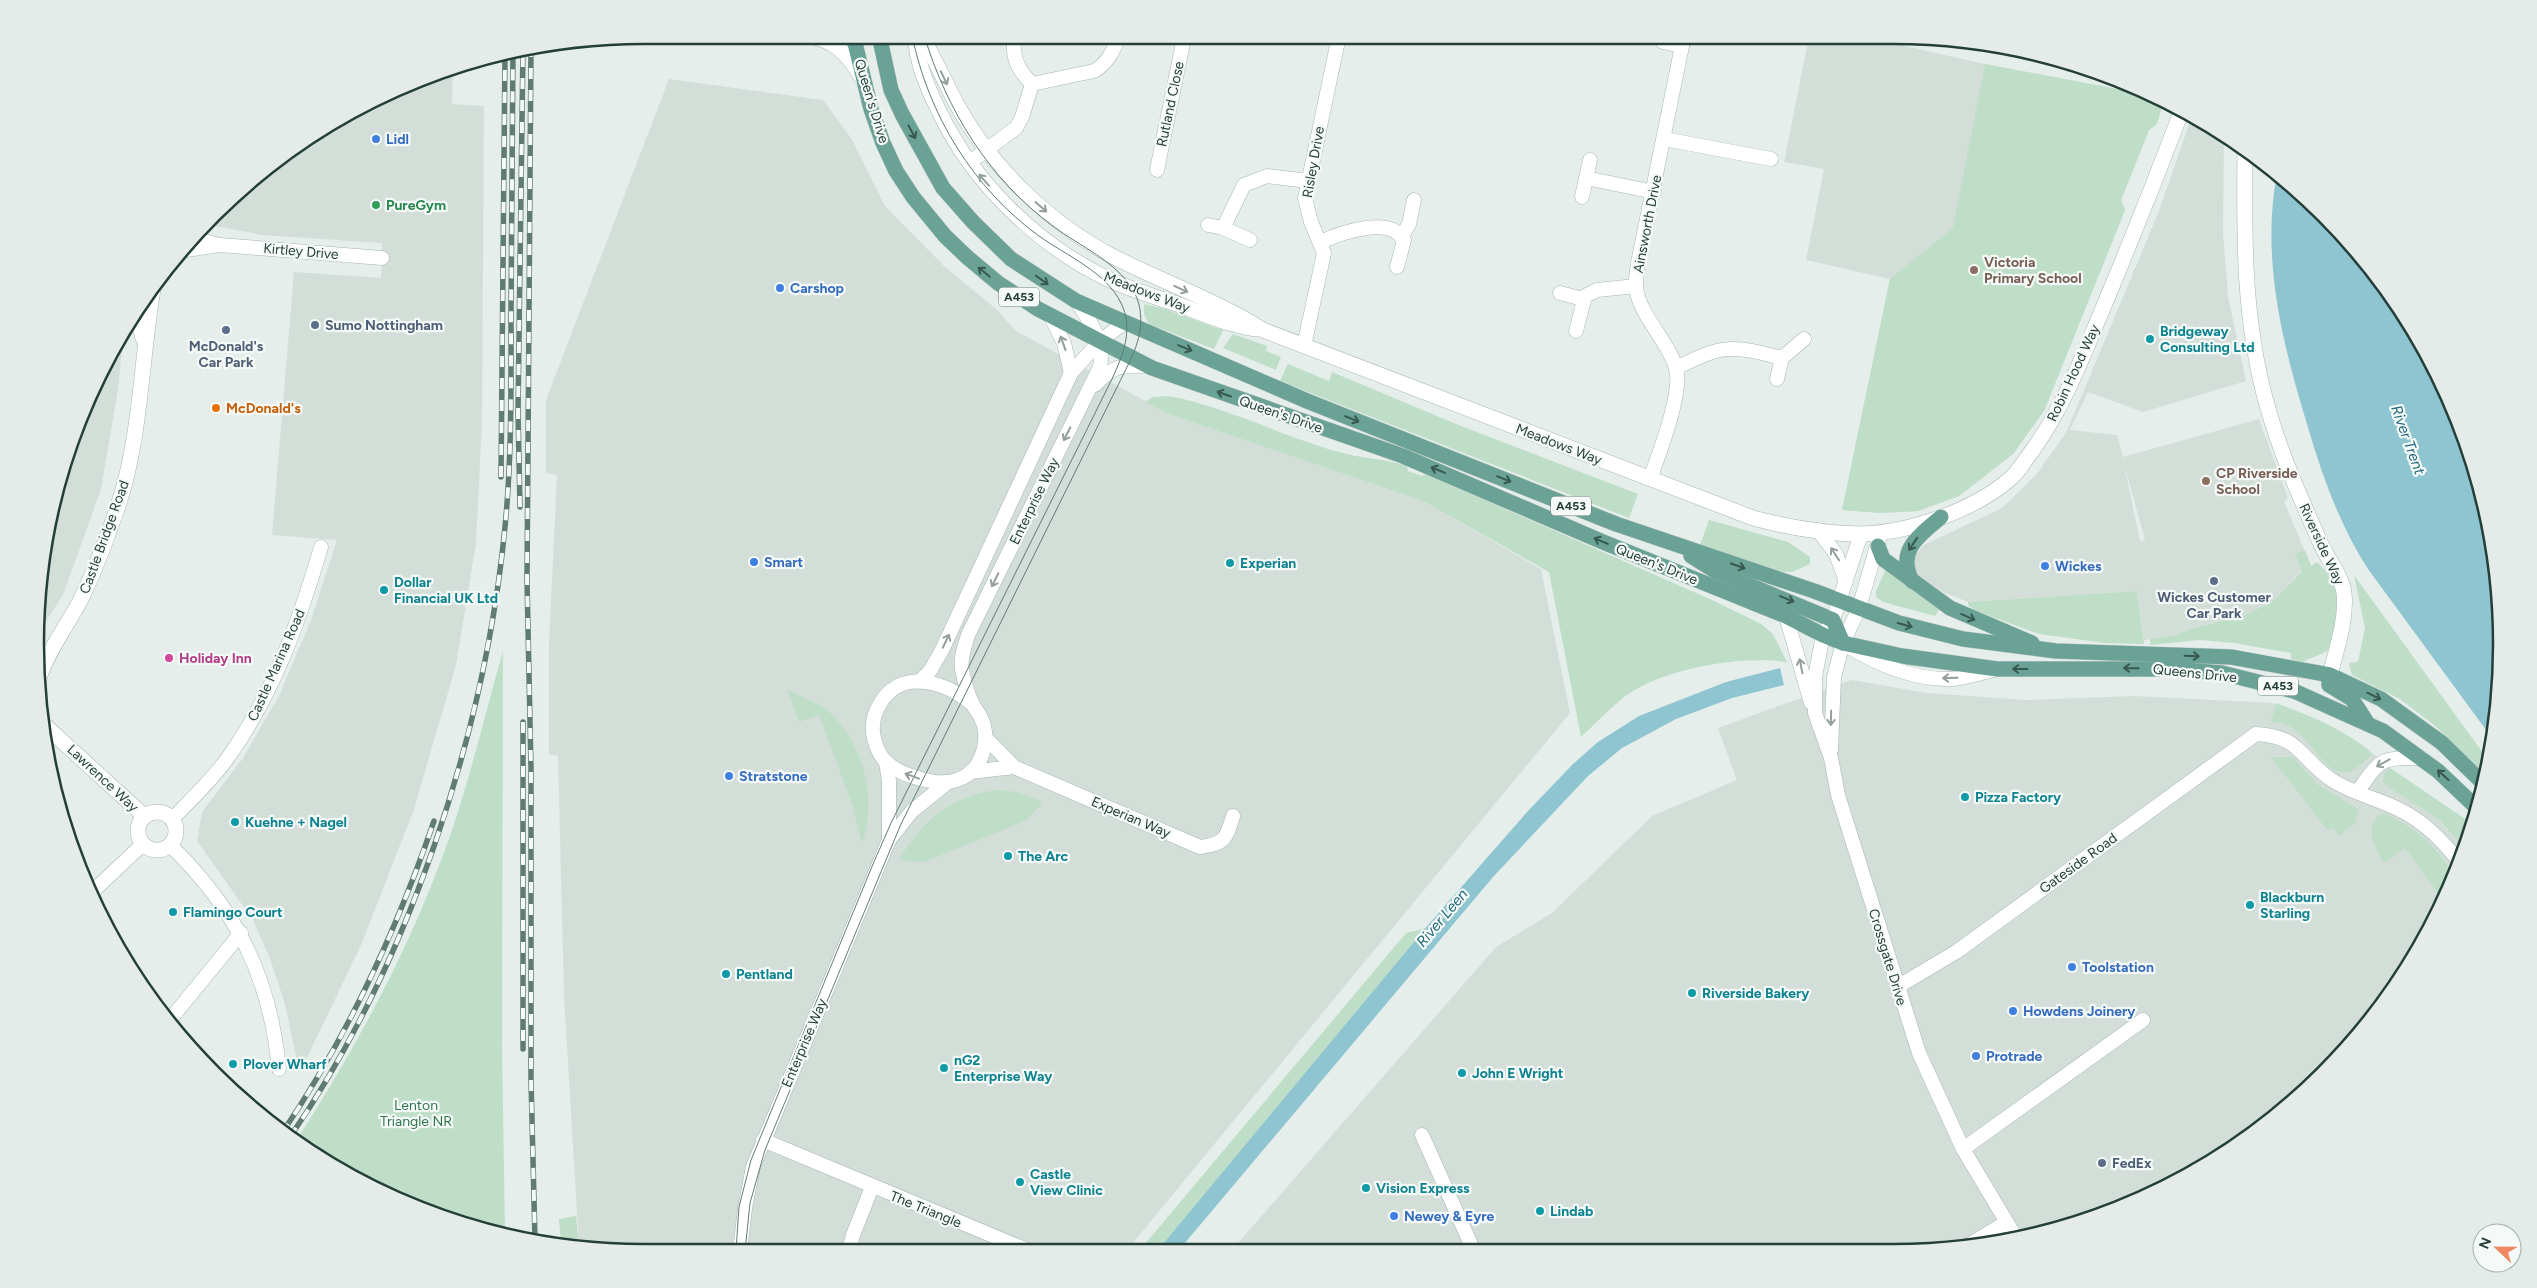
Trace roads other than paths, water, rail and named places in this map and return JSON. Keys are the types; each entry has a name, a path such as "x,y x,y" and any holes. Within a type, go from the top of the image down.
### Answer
{"main road":[{"name":"Queen's Drive","path":"855,44 871,109 883,143 896,170 926,213 967,258 998,283 1050,315 1170,376 1403,456 1603,542 1786,616 1843,643 1902,656 1997,669 2042,669"},
{"name":"Queen's Drive","path":"880,44 895,98 943,188 973,222 1011,258 1076,301 1307,401 1664,541 1899,623 1940,634 2050,650"},
{"path":"1912,581 1906,568 1908,552 1915,539 1941,517"},
{"path":"1879,539 1882,559 1950,608 2050,650"},
{"name":"Queen's Drive","path":"1664,541 1715,571 1833,620"},
{"path":"1833,620 1843,643"},
{"name":"Queens Drive","path":"2050,650 2231,657 2330,675 2381,699 2442,743 2478,778"},
{"name":"Queens Drive","path":"2042,669 2162,669 2222,674 2294,691 2383,731 2422,758 2472,803"},
{"name":"Queens Drive","path":"2330,675 2329,685 2352,699 2368,724"}],"street":[{"path":"836,44 854,64 866,83"},
{"name":"Meadows Way","path":"916,44 931,95 950,134 970,162 1019,217 1058,248 1105,278 1233,326 1263,330"},
{"name":"Meadows Way","path":"926,44 956,103 1006,175 1068,228 1136,268 1238,314 1263,330 1753,518 1783,526 1861,534"},
{"path":"1015,44 1016,62 1023,75 1032,84"},
{"path":"1032,84 1094,71 1102,66 1115,44"},
{"name":"Rutland Close","path":"1157,170 1184,44"},
{"name":"Risley Drive","path":"1304,346 1323,262 1321,242 1307,210 1305,198 1337,44"},
{"name":"Ainsworth Drive","path":"1650,479 1668,427 1677,385 1676,368 1669,351 1641,304 1636,286 1638,263 1654,192 1682,44"},
{"path":"970,162 1016,128 1022,117 1032,84"},
{"name":"Robin Hood Way","path":"1861,534 1879,539 1941,517 1964,508 2011,478 2047,429 2076,372 2138,226 2179,117"},
{"path":"1664,139 1771,159"},
{"name":"Riverside Way","path":"2245,159 2244,239 2248,317 2266,404 2297,490 2323,548 2338,574 2344,593 2344,616 2330,675"},
{"path":"1582,197 1590,160"},
{"path":"1223,228 1244,185 1267,176 1308,180"},
{"path":"1586,178 1654,192"},
{"path":"1397,267 1404,245 1402,236 1409,224 1414,200"},
{"path":"1208,225 1223,228 1250,240"},
{"path":"1321,242 1347,232 1370,227 1396,232 1402,236"},
{"name":"Kirtley Drive","path":"201,240 220,245 382,258"},
{"name":"Kirtley Drive","path":"192,249 220,245"},
{"path":"1576,331 1583,299 1597,290 1636,286"},
{"path":"1560,293 1583,299"},
{"path":"1076,301 1100,341"},
{"name":"Castle Bridge Road","path":"44,659 81,598 105,542 122,492 132,452 144,342 151,303"},
{"path":"1050,315 1064,344 1071,373"},
{"name":"Castle Bridge Road","path":"138,321 144,342"},
{"name":"Enterprise Way","path":"920,681 930,671 942,650 1071,373 1100,341 1124,323"},
{"path":"1777,380 1782,358 1804,339"},
{"name":"Enterprise Way","path":"986,738 981,718 973,705 962,668 962,654 968,636 1090,391 1100,367 1102,355 1100,341"},
{"path":"1676,368 1702,355 1727,348 1742,348 1782,358"},
{"path":"1090,391 1108,371 1118,366 1148,366"},
{"path":"1818,530 1841,564 1846,581"},
{"name":"Crossgate Drive","path":"1815,713 1817,660 1823,635 1833,620 1861,534"},
{"name":"Crossgate Drive","path":"1831,758 1834,678 1843,643 1859,608 1871,561 1879,539"},
{"name":"Castle Marina Road","path":"172,819 226,761 254,719 291,639 321,547"},
{"name":"Crossgate Drive","path":"1786,616 1815,713 1831,758 1838,795 1918,1053 1963,1149 2012,1232"},
{"name":"Enterprise Way","path":"888,840 889,781 886,762 879,753 872,732 876,710 884,698 898,686 920,681 929,681 952,690 973,705"},
{"name":"Lawrence Way","path":"50,729 144,816"},
{"name":"Gateside Road","path":"1897,987 1956,952 2256,734 2282,738 2332,780 2357,792"},
{"path":"970,772 979,760 986,738"},
{"name":"Experian Way","path":"986,738 1014,767 1200,847 1216,845 1224,840 1233,816"},
{"path":"2422,758 2392,758 2378,764 2357,792 2402,810 2440,838 2454,856"},
{"path":"886,762 914,777 947,783"},
{"name":"Experian Way","path":"970,772 1014,767"},
{"name":"Enterprise Way","path":"741,1244 748,1186 763,1140 888,840 912,811 947,783 970,772"},
{"name":"Lawrence Way","path":"143,844 138,833 138,826 144,816 158,811 172,819"},
{"path":"96,888 143,844 153,850 160,850 170,845 176,830 172,819"},
{"path":"170,845 204,881 241,933 260,976 271,1012 279,1069"},
{"path":"173,1016 241,933"},
{"path":"1963,1149 2143,1020"},
{"path":"1422,1135 1471,1244"},
{"name":"The Triangle","path":"763,1140 1000,1244"},
{"name":"The Triangle","path":"851,1244 872,1187"},
{"path":"1981,1237 2005,1223"}],"water":[{"name":"River Trent","path":"2276,182 2344,248 2392,311 2413,344 2448,414 2473,489 2482,527 2488,566 2493,644 2492,683 2487,731 2368,569 2340,517 2313,443 2282,331 2273,268 2271,237"},
{"name":"River Leen","path":"1780,668 1784,685 1732,698 1676,719 1622,748 1588,776 1493,877 1184,1244 1163,1244 1429,924 1527,812 1573,764 1598,742 1639,716 1726,682"}],"tram line":[{"path":"736,1244 739,1207 751,1160 873,864 891,823 1112,379 1126,342 1127,322 1125,313 1121,303 1106,282 1085,265 1039,236 994,196 974,173 957,148 929,94 914,44"},
{"path":"746,1244 750,1203 765,1150 901,824 1128,365 1139,337 1140,309 1133,290 1126,280 1107,262 1053,226 1030,207 990,165 958,116 945,90 927,44"}],"railway":[{"path":"531,54 527,580 531,768 531,1080 535,1234"},
{"path":"520,507 518,412 523,56"},
{"path":"294,1131 332,1070 371,999 405,923 434,846 459,766 480,686 495,606 505,527 509,473 513,58"},
{"path":"501,477 505,60"},
{"path":"523,722 523,1049"},
{"path":"287,1126 349,1021 387,943 434,821"}],"place":[{"name":"Lidl","path":"376,139"},
{"name":"PureGym","path":"376,205"},
{"name":"Victoria Primary School","path":"1974,270"},
{"name":"Carshop","path":"780,288"},
{"name":"Sumo Nottingham","path":"315,325"},
{"name":"McDonald's Car Park","path":"226,330"},
{"name":"Bridgeway Consulting Ltd","path":"2150,339"},
{"name":"McDonald's","path":"216,408"},
{"name":"CP Riverside School","path":"2206,481"},
{"name":"Smart","path":"754,562"},
{"name":"Experian","path":"1230,563"},
{"name":"Wickes","path":"2045,566"},
{"name":"Wickes Customer Car Park","path":"2214,581"},
{"name":"Dollar Financial UK Ltd","path":"384,590"},
{"name":"Holiday Inn","path":"169,658"},
{"name":"Stratstone","path":"729,776"},
{"name":"Pizza Factory","path":"1965,797"},
{"name":"Kuehne + Nagel","path":"235,822"},
{"name":"The Arc","path":"1008,856"},
{"name":"Blackburn Starling","path":"2250,905"},
{"name":"Flamingo Court","path":"173,912"},
{"name":"Toolstation","path":"2072,967"},
{"name":"Pentland","path":"726,974"},
{"name":"Riverside Bakery","path":"1692,993"},
{"name":"Howdens Joinery","path":"2013,1011"},
{"name":"Protrade","path":"1976,1056"},
{"name":"Plover Wharf","path":"233,1064"},
{"name":"nG2 Enterprise Way","path":"944,1068"},
{"name":"John E Wright","path":"1462,1073"},
{"name":"FedEx","path":"2102,1163"},
{"name":"Castle View Clinic","path":"1020,1182"},
{"name":"Vision Express","path":"1366,1188"},
{"name":"Lindab","path":"1540,1211"},
{"name":"Newey & Eyre","path":"1394,1216"}],"park label":[{"name":"Lenton Triangle NR","path":"416,1114"}]}
